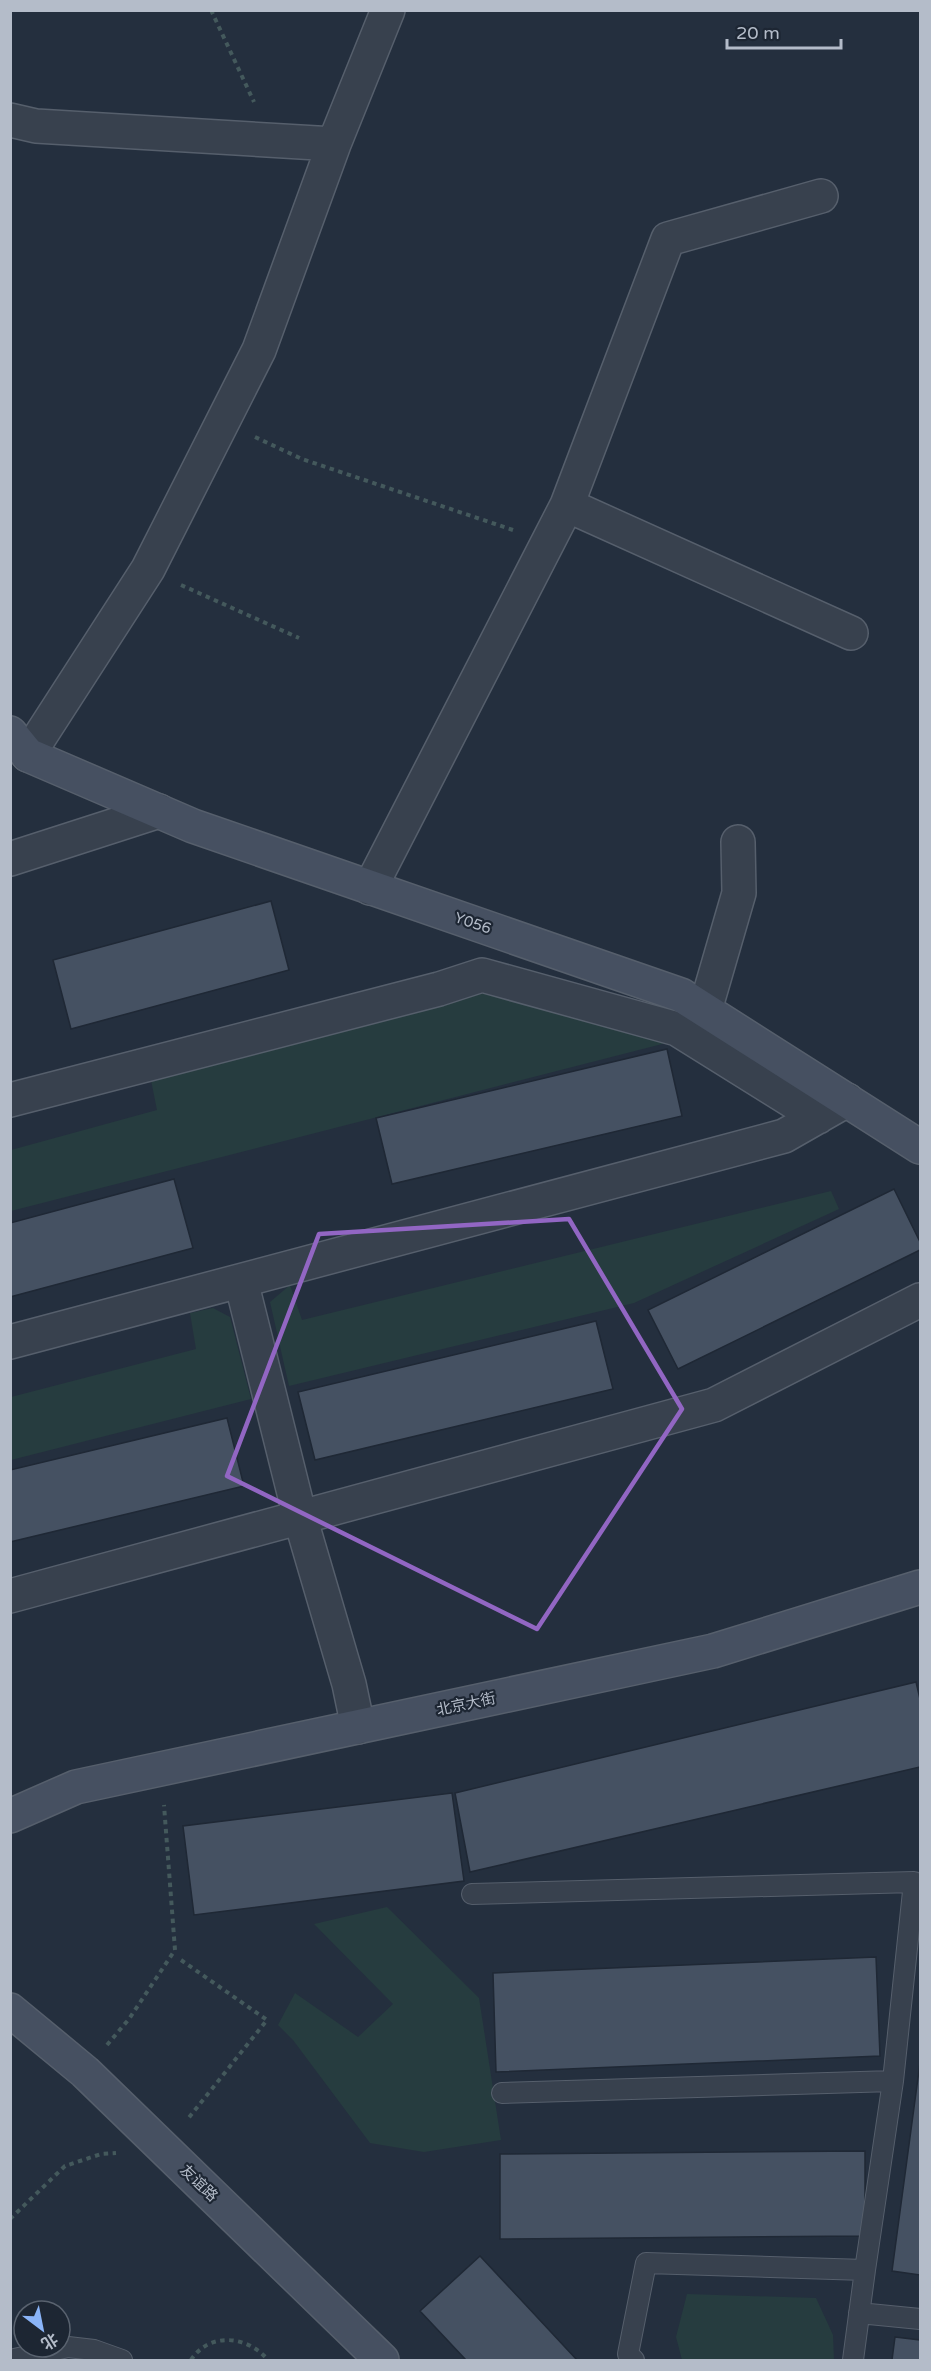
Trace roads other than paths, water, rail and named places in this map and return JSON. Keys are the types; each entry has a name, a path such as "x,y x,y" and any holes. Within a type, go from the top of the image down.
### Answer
{"street":[{"path":"19,744 148,569 223,422 259,350 334,144 388,10"},
{"path":"10,120 36,126 334,144"},
{"path":"370,888 567,505 668,239 821,196"},
{"path":"567,505 851,633"},
{"name":"Y056","path":"19,744 193,826 681,995 921,1148"},
{"path":"10,860 159,811"},
{"path":"705,1010 739,893 738,842"},
{"path":"10,1100 416,995 482,975 677,1029 818,1117"},
{"path":"10,1342 784,1136 847,1101"},
{"path":"241,1281 300,1517 349,1684 358,1727"},
{"path":"10,1596 714,1405 921,1299"},
{"name":"北京大街","path":"10,1816 76,1787 713,1651 921,1587"},
{"name":"友谊路","path":"10,2010 85,2072 382,2361"}],"lane":[{"path":"472,1894 914,1882 893,2080 853,2361"},
{"path":"502,2093 893,2080"},
{"path":"633,2361 628,2354 646,2263 865,2270"},
{"path":"859,2313 921,2319"},
{"path":"10,2360 68,2347 94,2350 122,2361"}]}
